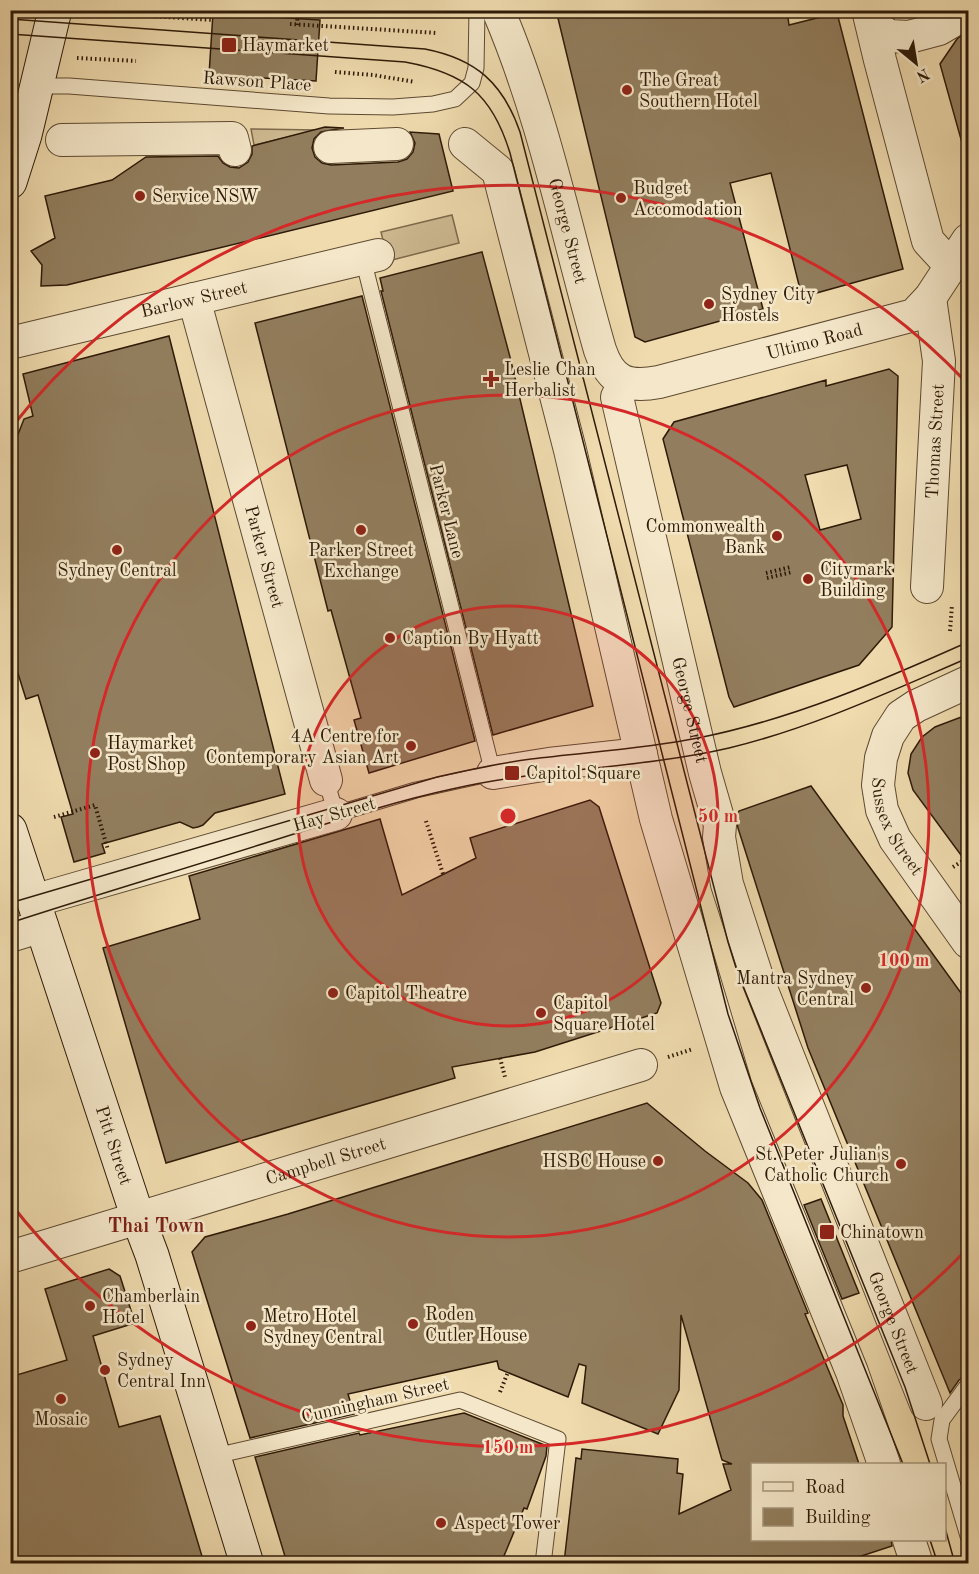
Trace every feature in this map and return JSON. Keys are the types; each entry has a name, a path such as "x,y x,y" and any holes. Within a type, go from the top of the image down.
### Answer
{"street":[{"path":"10,182 25,135 19,86 55,10"},
{"name":"George Street","path":"498,10 522,69 539,120 600,350 609,370 626,383 617,397 687,687 705,773 720,825 718,837 722,860 740,930 791,1066 926,1404"},
{"path":"870,17 889,36 909,38 939,29 951,22 958,10"},
{"path":"870,17 879,60 928,241 960,253"},
{"path":"62,140 232,138 235,150"},
{"path":"330,147 397,144"},
{"path":"465,144 498,171 570,450 656,819 736,1087 852,1372 884,1463"},
{"name":"Ultimo Road","path":"626,383 639,386 659,382 914,315 930,298 960,253"},
{"name":"Barlow Street","path":"10,343 371,257"},
{"name":"Thomas Street","path":"927,587 939,361 930,298"},
{"name":"Parker Street","path":"194,299 327,780"},
{"name":"Sussex Street","path":"969,682 916,706 902,716 888,736 879,772 878,796 895,839 969,942"},
{"name":"Hay Street","path":"493,773 641,754"},
{"name":"Hay Street","path":"10,936 29,903 336,814"},
{"name":"Pitt Street","path":"10,830 29,903 152,1255 247,1563"},
{"name":"Campbell Street","path":"10,1257 641,1065"}],"lane":[{"name":"Rawson Place","path":"19,86 69,86 329,106 393,107 453,100 470,87 477,68 477,10"},
{"name":"Parker Lane","path":"371,257 493,773"},
{"name":"Hay Street","path":"336,814 416,790 493,773"},
{"name":"Parker Street","path":"327,780 336,814"},
{"path":"967,1386 942,1420 939,1439 969,1536"},
{"name":"Cunningham Street","path":"215,1456 460,1400 558,1439 543,1563"}],"path":[{"path":"297,25 298,10"},
{"path":"88,12 213,20"},
{"path":"290,24 436,33"},
{"path":"77,58 136,61"},
{"path":"335,72 417,82"},
{"path":"766,575 791,569"},
{"path":"54,817 95,805 110,856"},
{"path":"426,820 443,874"},
{"path":"953,867 964,860"},
{"path":"500,1058 506,1081"}],"shaded area":[{"path":"251,129 318,130 254,145"},
{"path":"452,215 459,243 388,261 381,232"}],"building":[{"path":"556,10 787,10 789,25 837,13 903,269 802,297 771,173 730,183 763,309 645,342 635,337"},
{"path":"213,13 320,20 316,81 209,75"},
{"path":"969,28 969,142 962,143 940,64 957,39"},
{"path":"325,127 344,128 321,132 314,139 312,148 315,157 322,163 331,165 398,162 407,159 413,152 415,143 410,132 439,134 453,191 67,285 41,286 42,265 31,251 55,238 45,196 112,180 146,157 218,156 230,167 239,168 248,162 252,154 252,146"},
{"path":"482,252 510,357 593,706 493,735 381,291 383,291 380,278"},
{"path":"362,296 475,741 369,773 354,720 361,718 331,610 328,611 255,323"},
{"name":"Sydney Central","path":"169,336 285,794 215,813 198,827 193,828 180,822 102,844 105,853 74,862 61,817 73,814 38,695 26,699 10,648 10,455 24,419 33,416 23,374"},
{"path":"889,369 898,376 892,627 859,665 734,707 729,697 663,439 674,422 826,380 826,386","holes":["847,465 861,519 820,530 805,475"]},
{"path":"969,714 969,866 913,790 908,773 911,754 922,737 935,727"},
{"path":"811,786 969,1004 969,1373 959,1380 950,1393 808,1048 738,828 736,817 739,811"},
{"path":"590,800 599,807 661,1003 657,1013 535,1052 452,1067 455,1078 166,1163 103,948 200,919 189,876 380,819 402,895 476,858 470,838"},
{"path":"647,1103 748,1183 762,1200 808,1313 805,1314 843,1405 843,1416 859,1463 751,1463 751,1541 891,1541 892,1546 840,1563 564,1563 576,1458 581,1459 582,1449 678,1459 677,1473 683,1474 679,1514 731,1490 723,1464 732,1464 722,1460 681,1315 679,1390 658,1434 582,1403 586,1366 579,1364 568,1397 499,1369 497,1361 348,1394 354,1414 250,1438 192,1252 205,1237 288,1214"},
{"path":"821,1199 859,1293 842,1299 804,1205"},
{"path":"109,1269 120,1276 135,1323 93,1336 119,1427 160,1416 204,1563 10,1563 10,1377 67,1360 45,1289"},
{"path":"464,1413 547,1446 546,1456 527,1509 524,1508 501,1563 287,1563 255,1457 359,1433 360,1435"}],"tram line":[{"path":"10,19 425,49 443,53 473,67 496,87 505,100 520,132 737,971 905,1387 930,1463"},
{"path":"10,34 405,62 460,80 485,101 494,115 510,153 728,1014 760,1108 903,1463"},
{"path":"10,903 437,777 531,759 657,745 733,730 836,698 968,642"},
{"path":"10,923 403,801 486,782 695,755 760,740 851,708 968,658"},
{"path":"946,1531 955,1564"},
{"path":"930,1541 938,1564"}],"place":[{"name":"Haymarket","path":"229,45"},
{"name":"The Great Southern Hotel","path":"627,90"},
{"name":"Service NSW","path":"140,196"},
{"name":"Budget Accomodation","path":"621,198"},
{"name":"Sydney City Hostels","path":"709,304"},
{"name":"Leslie Chan Herbalist","path":"491,379"},
{"name":"Parker Street Exchange","path":"361,530"},
{"name":"Commonwealth Bank","path":"777,536"},
{"name":"Sydney Central","path":"117,550"},
{"name":"Citymark Building","path":"808,579"},
{"name":"Caption By Hyatt","path":"390,638"},
{"name":"4A Centre for Contemporary Asian Art","path":"411,746"},
{"name":"Haymarket Post Shop","path":"95,753"},
{"name":"Capitol Square","path":"512,773"},
{"name":"Mantra Sydney Central","path":"866,988"},
{"name":"Capitol Theatre","path":"333,993"},
{"name":"Capitol Square Hotel","path":"541,1013"},
{"name":"HSBC House","path":"658,1161"},
{"name":"St. Peter Julian's Catholic Church","path":"901,1164"},
{"name":"Chinatown","path":"827,1232"},
{"name":"Chamberlain Hotel","path":"90,1306"},
{"name":"Roden Cutler House","path":"413,1324"},
{"name":"Metro Hotel Sydney Central","path":"251,1326"},
{"name":"Sydney Central Inn","path":"105,1370"},
{"name":"Mosaic","path":"61,1399"},
{"name":"Aspect Tower","path":"441,1523"}],"district":[{"name":"Thai Town","path":"156,1225"}]}
